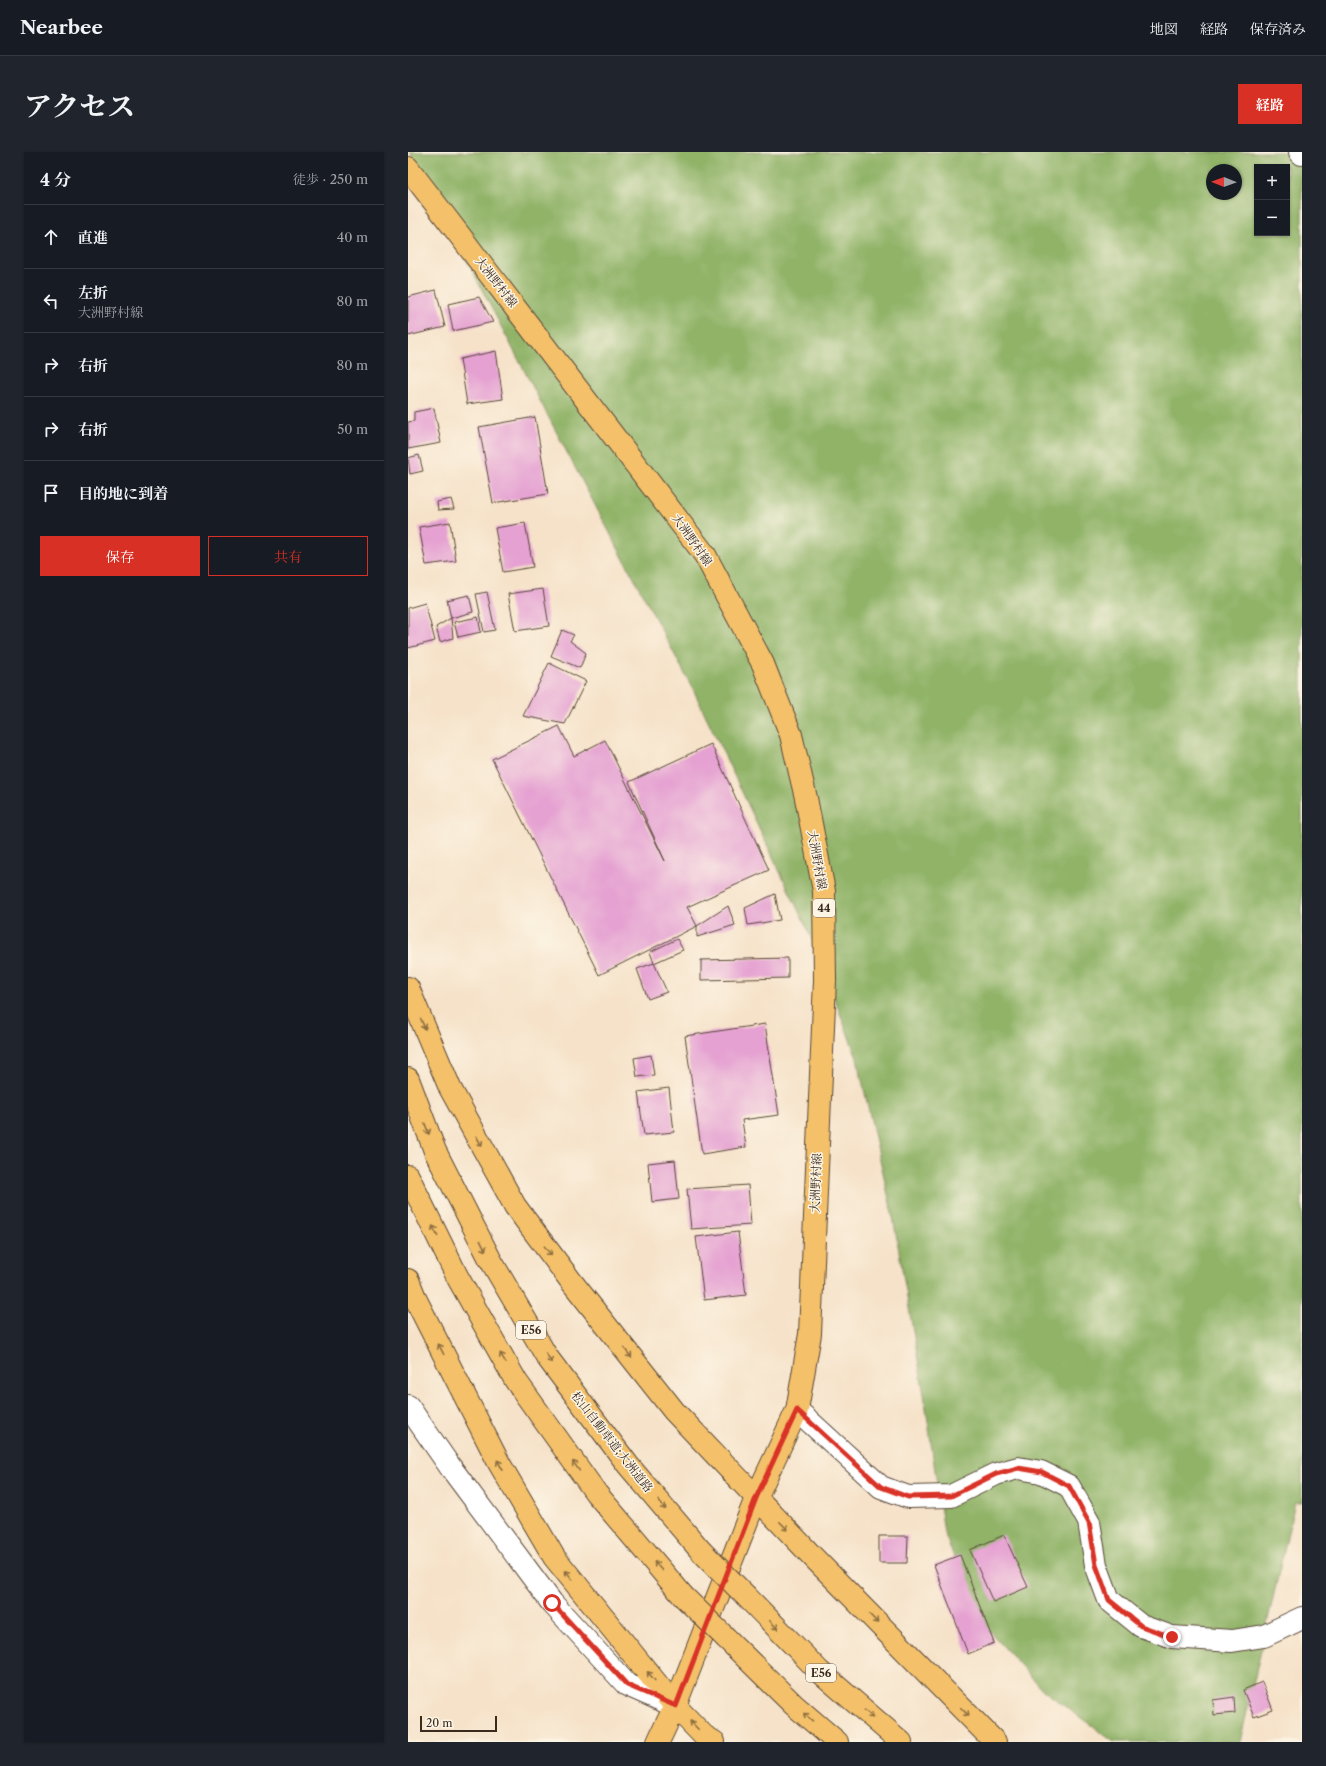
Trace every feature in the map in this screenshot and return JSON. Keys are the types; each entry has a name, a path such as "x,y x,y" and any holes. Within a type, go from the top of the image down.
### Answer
{"main road":[{"name":"大洲野村線","path":"408,168 705,555 763,664 791,736 806,798 824,891 825,972 810,1334 797,1410 756,1498 676,1706 658,1742"},
{"path":"408,988 450,1088 515,1206 571,1281 674,1411 756,1498 995,1742"},
{"name":"松山自動車道;大洲道路","path":"408,1079 435,1151 490,1260 547,1357 628,1465 701,1551 819,1671 901,1742"},
{"path":"408,1176 458,1278 516,1381 596,1493 683,1596 794,1705 838,1742"},
{"path":"408,1280 416,1300 499,1463 554,1557 676,1706 704,1736 714,1742"}],"street":[{"path":"408,1406 451,1468 552,1603 627,1685 676,1706"},
{"path":"797,1410 881,1487 908,1497 951,1496 996,1474 1018,1468 1042,1472 1069,1486 1089,1522 1096,1565 1109,1600 1141,1626 1172,1637 1232,1641 1264,1636 1302,1618"}],"green space":[{"path":"410,152 1302,152 1302,1502 1295,1502 1240,1742 1114,1742 1043,1690 982,1623 944,1533 924,1394 893,1217 857,1058 810,935 694,691"}],"building":[{"path":"436,290 445,327 408,336 408,297"},
{"path":"479,297 493,322 453,331 448,304"},
{"path":"496,351 503,399 467,404 460,359"},
{"path":"434,408 441,443 408,449 408,422 414,421 414,412"},
{"path":"535,417 548,494 493,503 479,427"},
{"path":"419,455 423,471 410,474 408,458"},
{"path":"451,499 454,509 438,510 437,502"},
{"path":"450,522 456,561 426,565 419,527"},
{"path":"525,523 533,567 503,572 495,528"},
{"path":"543,589 549,626 515,631 508,594"},
{"path":"487,592 495,630 484,632 476,594"},
{"path":"469,595 473,612 451,618 447,600"},
{"path":"425,603 435,641 408,648 408,608"},
{"path":"478,617 481,632 458,637 454,622"},
{"path":"451,618 453,638 440,642 436,627"},
{"path":"562,630 574,635 570,641 586,653 580,668 551,656"},
{"path":"549,663 586,681 565,724 523,716"},
{"path":"559,726 574,756 605,740 665,861 629,782 711,744 769,870 687,907 697,926 599,975 492,759"},
{"path":"775,894 780,920 748,925 745,908"},
{"path":"728,906 735,925 697,937 697,926"},
{"path":"677,939 683,950 654,963 650,952"},
{"path":"788,958 788,978 701,980 701,960"},
{"path":"654,963 667,992 648,999 637,969"},
{"path":"765,1024 779,1115 742,1120 746,1147 702,1154 685,1036"},
{"path":"651,1055 654,1075 637,1077 634,1058"},
{"path":"669,1088 674,1132 644,1135 638,1092"},
{"path":"675,1160 679,1199 652,1202 648,1163"},
{"path":"748,1185 751,1225 691,1229 687,1189"},
{"path":"738,1232 746,1295 704,1300 696,1237"},
{"path":"1004,1535 1028,1587 993,1602 970,1550"},
{"path":"879,1536 908,1536 907,1563 879,1563"},
{"path":"960,1555 994,1643 968,1654 934,1565"},
{"path":"1262,1682 1273,1710 1254,1717 1243,1690"},
{"path":"1234,1697 1235,1713 1214,1715 1213,1700"}],"route":[{"path":"552,1603 627,1685 676,1706 756,1498 797,1410 881,1487 908,1497 951,1496 996,1474 1018,1468 1042,1472 1069,1486 1089,1522 1096,1565 1109,1600 1141,1626 1172,1637"}]}
